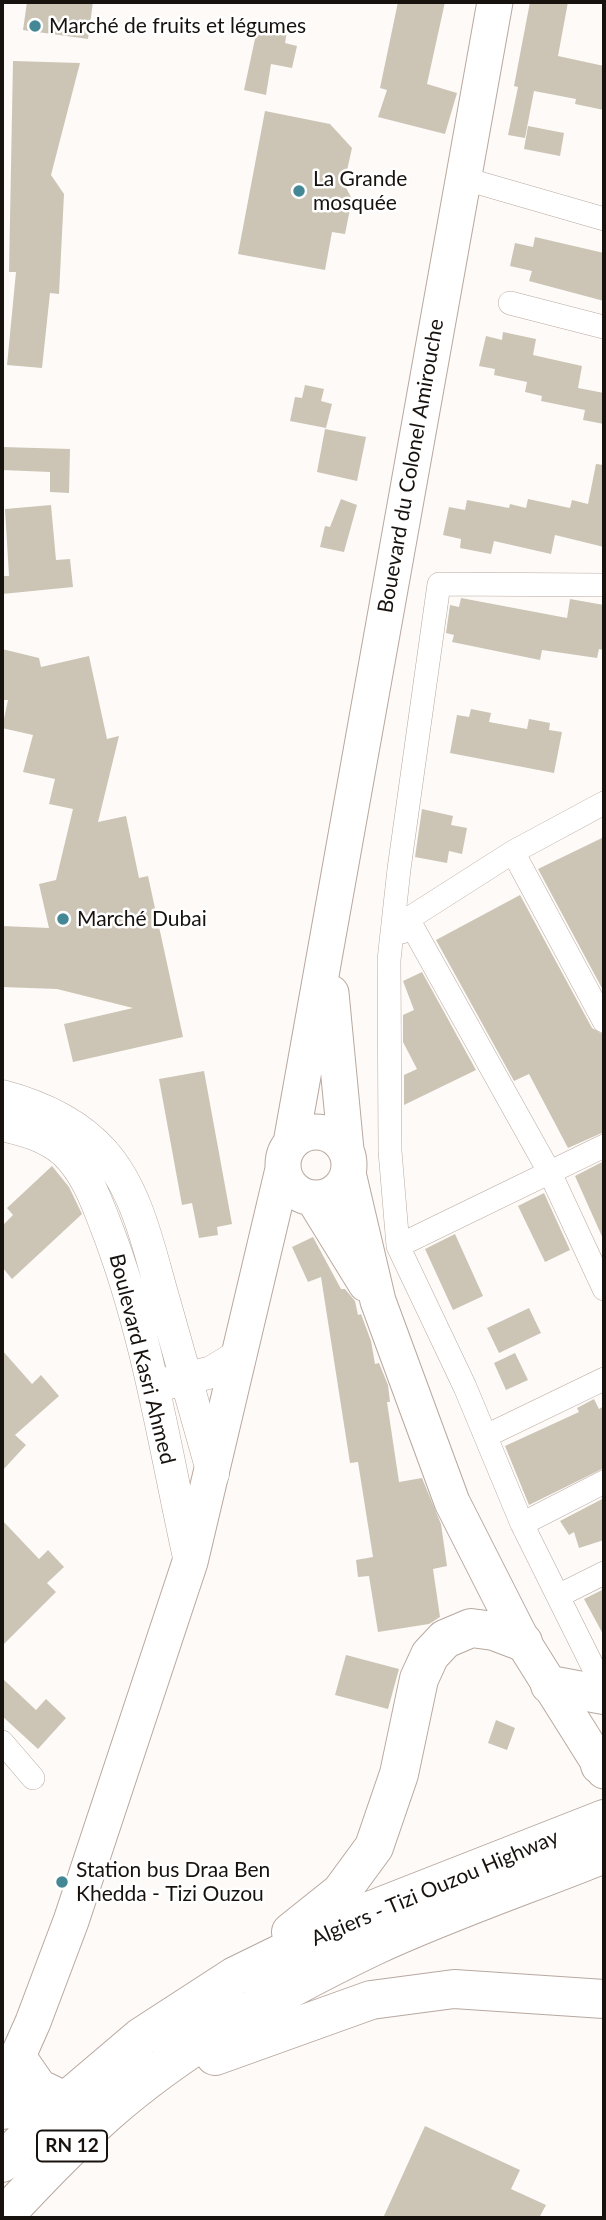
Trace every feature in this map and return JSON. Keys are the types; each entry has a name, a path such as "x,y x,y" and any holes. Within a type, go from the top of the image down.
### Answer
{"highway":[{"path":"235,1976 341,1892 374,1847 399,1774 419,1679 430,1655 444,1639 471,1628 494,1631 523,1642"},
{"path":"550,1685 604,1695"},
{"path":"147,2081 273,1999 604,1831"},
{"name":"Algiers - Tizi Ouzou Highway","path":"2,2163 65,2101 141,2038 235,1976 364,1913 604,1831"},
{"path":"147,2081 371,2000 454,1989 604,1999"},
{"path":"10,2076 65,2101"},
{"name":"RN 12","path":"2,2218 47,2169 147,2081"},
{"path":"2,2110 65,2101"}],"main road":[{"name":"Bouevard du Colonel Amirouche","path":"10,2076 75,1909 190,1562 265,1237 296,1176 328,930 495,2"},
{"name":"Bouevard du Colonel Amirouche","path":"328,930 332,1017 347,1162 377,1301"},
{"name":"Boulevard Kasri Ahmed","path":"2,1096 50,1111 78,1128 104,1153 122,1181 141,1222 212,1474"},
{"name":"Boulevard Kasri Ahmed","path":"2,1125 50,1141 80,1169 115,1248 154,1388 190,1562"},
{"path":"296,1176 332,1194 345,1182 347,1162 340,1142 320,1132 299,1136 296,1176 377,1301 452,1502 523,1642 603,1766"},
{"path":"154,1388 212,1372 238,1356"}],"street":[{"path":"462,178 604,219"},
{"path":"510,303 604,327"},
{"path":"604,585 439,584 389,960 390,1151 398,1246 486,1436 522,1524 560,1595 602,1685 604,1684"},
{"path":"389,960 408,919 513,852 604,803"},
{"path":"513,852 604,1021"},
{"path":"408,919 551,1175 604,1289"},
{"path":"398,1246 551,1175 604,1146"},
{"path":"486,1436 604,1379"},
{"path":"522,1524 604,1482"},
{"path":"560,1595 604,1573"},
{"path":"2,1742 33,1778"}],"building":[{"path":"27,2 93,2 88,39 23,30"},
{"path":"398,2 445,2 427,84 457,93 445,134 378,117 387,90 380,88"},
{"path":"530,2 568,2 558,56 604,66 604,110 575,104 576,99 534,91 525,138 508,135"},
{"path":"258,25 287,31 285,43 297,46 292,68 271,64 266,95 244,90"},
{"path":"13,61 80,63 51,175 64,194 59,294 50,293 42,368 7,365 16,272 9,272"},
{"name":"La Grande mosquée","path":"265,111 330,124 352,148 344,184 352,199 345,234 332,232 325,270 238,254"},
{"path":"528,126 564,133 560,156 524,149"},
{"path":"535,237 604,253 604,301 529,281 532,271 510,266 515,243 533,247"},
{"path":"503,332 536,339 533,355 582,366 578,388 604,393 604,424 583,420 585,410 541,401 542,396 525,392 527,382 494,375 495,369 479,366 486,336 502,340"},
{"path":"305,385 324,389 321,401 332,404 326,428 290,421 295,397 302,398"},
{"path":"325,429 366,437 357,481 317,472"},
{"path":"2,447 70,449 69,493 50,492 50,472 2,470"},
{"path":"596,464 604,465 604,547 555,535 551,554 494,541 491,554 460,548 461,539 443,535 449,507 465,510 467,500 509,508 510,504 526,508 528,499 570,508 572,500 588,504"},
{"path":"341,499 357,505 344,552 320,547 325,526 330,527"},
{"path":"51,505 56,560 70,559 73,587 2,594 2,576 9,576 5,509"},
{"path":"461,598 567,618 570,599 604,605 604,650 599,649 597,658 542,650 540,660 452,642 454,635 446,633 450,605 459,607"},
{"name":"Marché Dubai","path":"2,649 39,658 41,667 89,656 107,739 119,736 98,822 126,816 139,878 148,876 183,1037 73,1062 64,1024 133,1008 57,989 2,987 2,926 49,928 39,884 56,880 73,809 49,804 55,779 23,772 33,735 2,728 8,700 2,700"},
{"path":"471,709 491,713 489,722 527,729 529,719 550,723 549,730 562,732 554,773 450,753 457,715 469,717"},
{"path":"422,809 453,816 451,825 467,828 462,854 449,851 447,863 415,857"},
{"path":"604,837 604,992 538,869"},
{"path":"520,895 592,1028 604,1035 604,1132 568,1148 529,1074 514,1081 436,940"},
{"path":"422,972 476,1070 404,1105 404,1075 417,1069 403,1042 403,1015 414,1010 403,981"},
{"path":"204,1071 232,1224 217,1227 218,1235 199,1238 192,1203 182,1205 159,1079"},
{"path":"604,1161 604,1241 575,1176"},
{"path":"52,1166 69,1187 82,1214 12,1279 2,1267 2,1226 13,1215 7,1208"},
{"path":"544,1193 570,1250 545,1262 518,1206"},
{"path":"455,1234 483,1296 453,1310 425,1249"},
{"path":"313,1237 341,1289 345,1289 355,1301 358,1315 361,1314 371,1341 375,1364 379,1363 388,1385 390,1402 387,1402 399,1482 422,1478 441,1524 447,1566 433,1569 440,1617 429,1624 378,1632 369,1576 358,1577 356,1560 373,1557 358,1462 350,1463 321,1277 308,1282 292,1247"},
{"path":"529,1308 541,1333 499,1353 487,1328"},
{"path":"2,1350 32,1384 41,1375 59,1396 15,1435 26,1445 2,1471"},
{"path":"515,1353 528,1380 506,1390 494,1363"},
{"path":"594,1399 599,1409 604,1406 604,1468 529,1505 505,1446 579,1412 577,1408"},
{"path":"604,1498 604,1540 579,1548 574,1532 569,1535 560,1521"},
{"path":"2,1520 39,1559 48,1550 64,1567 47,1583 56,1592 2,1646"},
{"path":"604,1589 604,1636 584,1599"},
{"path":"346,1655 399,1669 388,1709 335,1695"},
{"path":"2,1678 36,1710 46,1699 66,1718 38,1749 2,1716"},
{"path":"496,1720 515,1728 507,1750 488,1743"},
{"path":"425,2126 520,2170 511,2189 546,2205 539,2218 383,2218"}],"place":[{"name":"Marché de fruits et légumes","path":"35,26"},
{"name":"La Grande mosquée","path":"299,191"},
{"name":"Marché Dubai","path":"63,919"},
{"name":"Station bus Draa Ben Khedda - Tizi Ouzou","path":"62,1882"}]}
